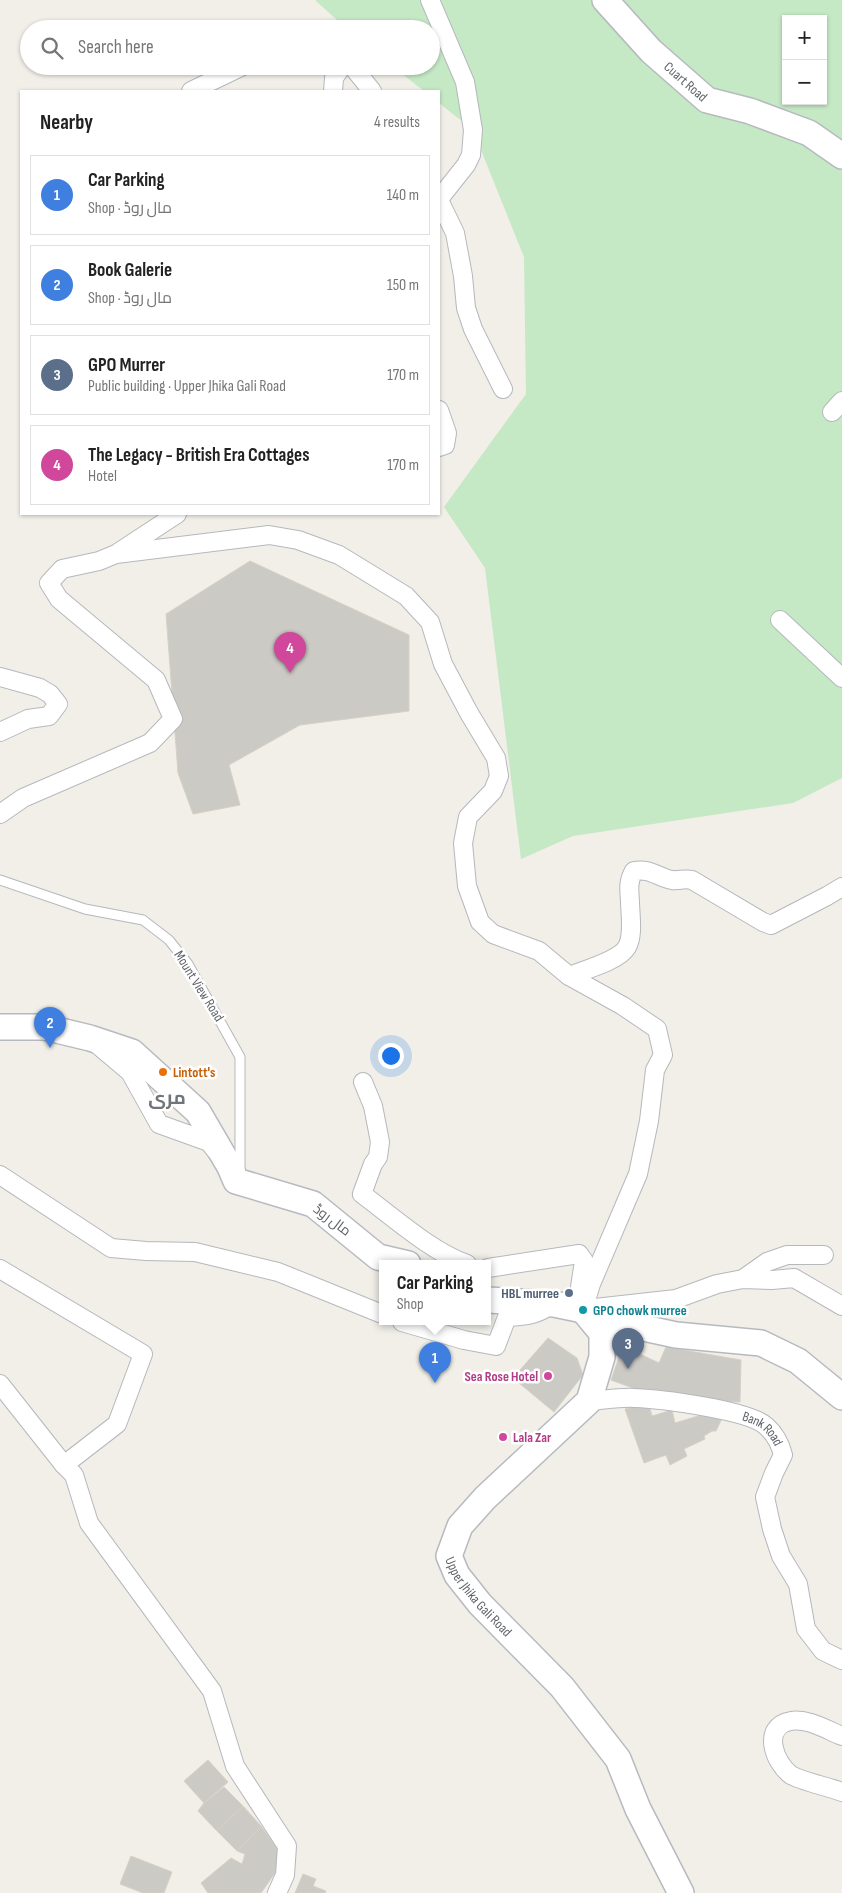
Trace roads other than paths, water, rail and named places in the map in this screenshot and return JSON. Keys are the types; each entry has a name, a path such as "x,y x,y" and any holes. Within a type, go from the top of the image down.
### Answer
{"main road":[{"name":"Cuart Road","path":"605,0 651,51 707,100 750,111 809,133 842,156"},
{"path":"0,1027 44,1027 90,1038 132,1052 198,1112 233,1174"},
{"name":"مال روڈ","path":"233,1174 313,1204 378,1257 391,1260"},
{"path":"491,1300 554,1304 584,1310 611,1322 676,1335 761,1343 798,1361 842,1397"},
{"path":"584,1310 602,1333 602,1357 589,1401"},
{"name":"Upper Jhika Gali Road","path":"589,1401 485,1498 460,1526 449,1556 456,1575 480,1604 562,1687 618,1759 638,1809 681,1893"}],"street":[{"path":"430,0 439,20"},
{"path":"440,23 465,82 473,130 471,155 466,165 440,199"},
{"path":"193,90 224,75"},
{"path":"333,90 336,75"},
{"path":"359,75 371,90"},
{"path":"440,202 455,233 463,276 466,308 503,390"},
{"path":"440,413 447,433 445,445 440,447"},
{"path":"0,814 23,798 150,743 173,719 156,680 59,599 49,583 62,569 100,561 116,554 176,515"},
{"path":"116,554 269,535 298,540 339,555 406,596 430,622 443,664 496,758 499,776 493,791 468,817 463,843 467,886 480,922 493,934 539,951 569,976 623,1006 657,1028 663,1055 655,1070 649,1121 638,1174 591,1284 584,1310"},
{"path":"780,620 842,678"},
{"path":"0,677 40,688 50,694 58,704 50,716 28,719 0,732"},
{"path":"569,976 606,962 620,954 627,947 630,935 629,879 634,871 645,869 674,880 682,877 692,880 771,925 842,887"},
{"path":"90,1038 130,1072 159,1124 209,1142 233,1174"},
{"path":"363,1082 373,1106 380,1142 378,1157 373,1164 362,1194 443,1253 458,1260"},
{"path":"0,1175 111,1248 146,1252 194,1252 278,1272 379,1313"},
{"path":"491,1268 579,1254 584,1261 580,1287 584,1310"},
{"path":"743,1280 767,1262 787,1255 824,1255"},
{"path":"0,1269 143,1354 117,1424 64,1465"},
{"path":"584,1310 676,1299 717,1284 743,1280 794,1278 842,1306"},
{"path":"412,1325 464,1340 496,1346 507,1316 532,1315 554,1304"},
{"path":"0,1384 74,1475 89,1522 212,1691 235,1766 287,1846 285,1875 277,1893"},
{"name":"Bank Road","path":"589,1401 634,1398 719,1409 765,1424 779,1441 782,1455 765,1497 772,1529 781,1556 798,1584 806,1629 823,1651 842,1660"},
{"path":"842,1736 808,1722 790,1721 779,1727 773,1737 773,1748 778,1763 792,1775 842,1792"}],"lane":[{"name":"Mount View Road","path":"0,880 85,909 143,920 169,940 183,958 210,1001 240,1057 240,1170 233,1174"}],"place":[{"name":"The Legacy - British Era Cottages","path":"290,673"},
{"name":"Book Galerie","path":"50,1048"},
{"name":"Lintott's","path":"163,1072"},
{"name":"HBL murree","path":"569,1293"},
{"name":"GPO chowk murree","path":"583,1310"},
{"name":"GPO Murrer","path":"628,1369"},
{"name":"Sea Rose Hotel","path":"548,1376"},
{"name":"Car Parking","path":"435,1383"},
{"name":"Lala Zar","path":"503,1437"}],"district":[{"name":"مری","path":"167,1098"}]}
